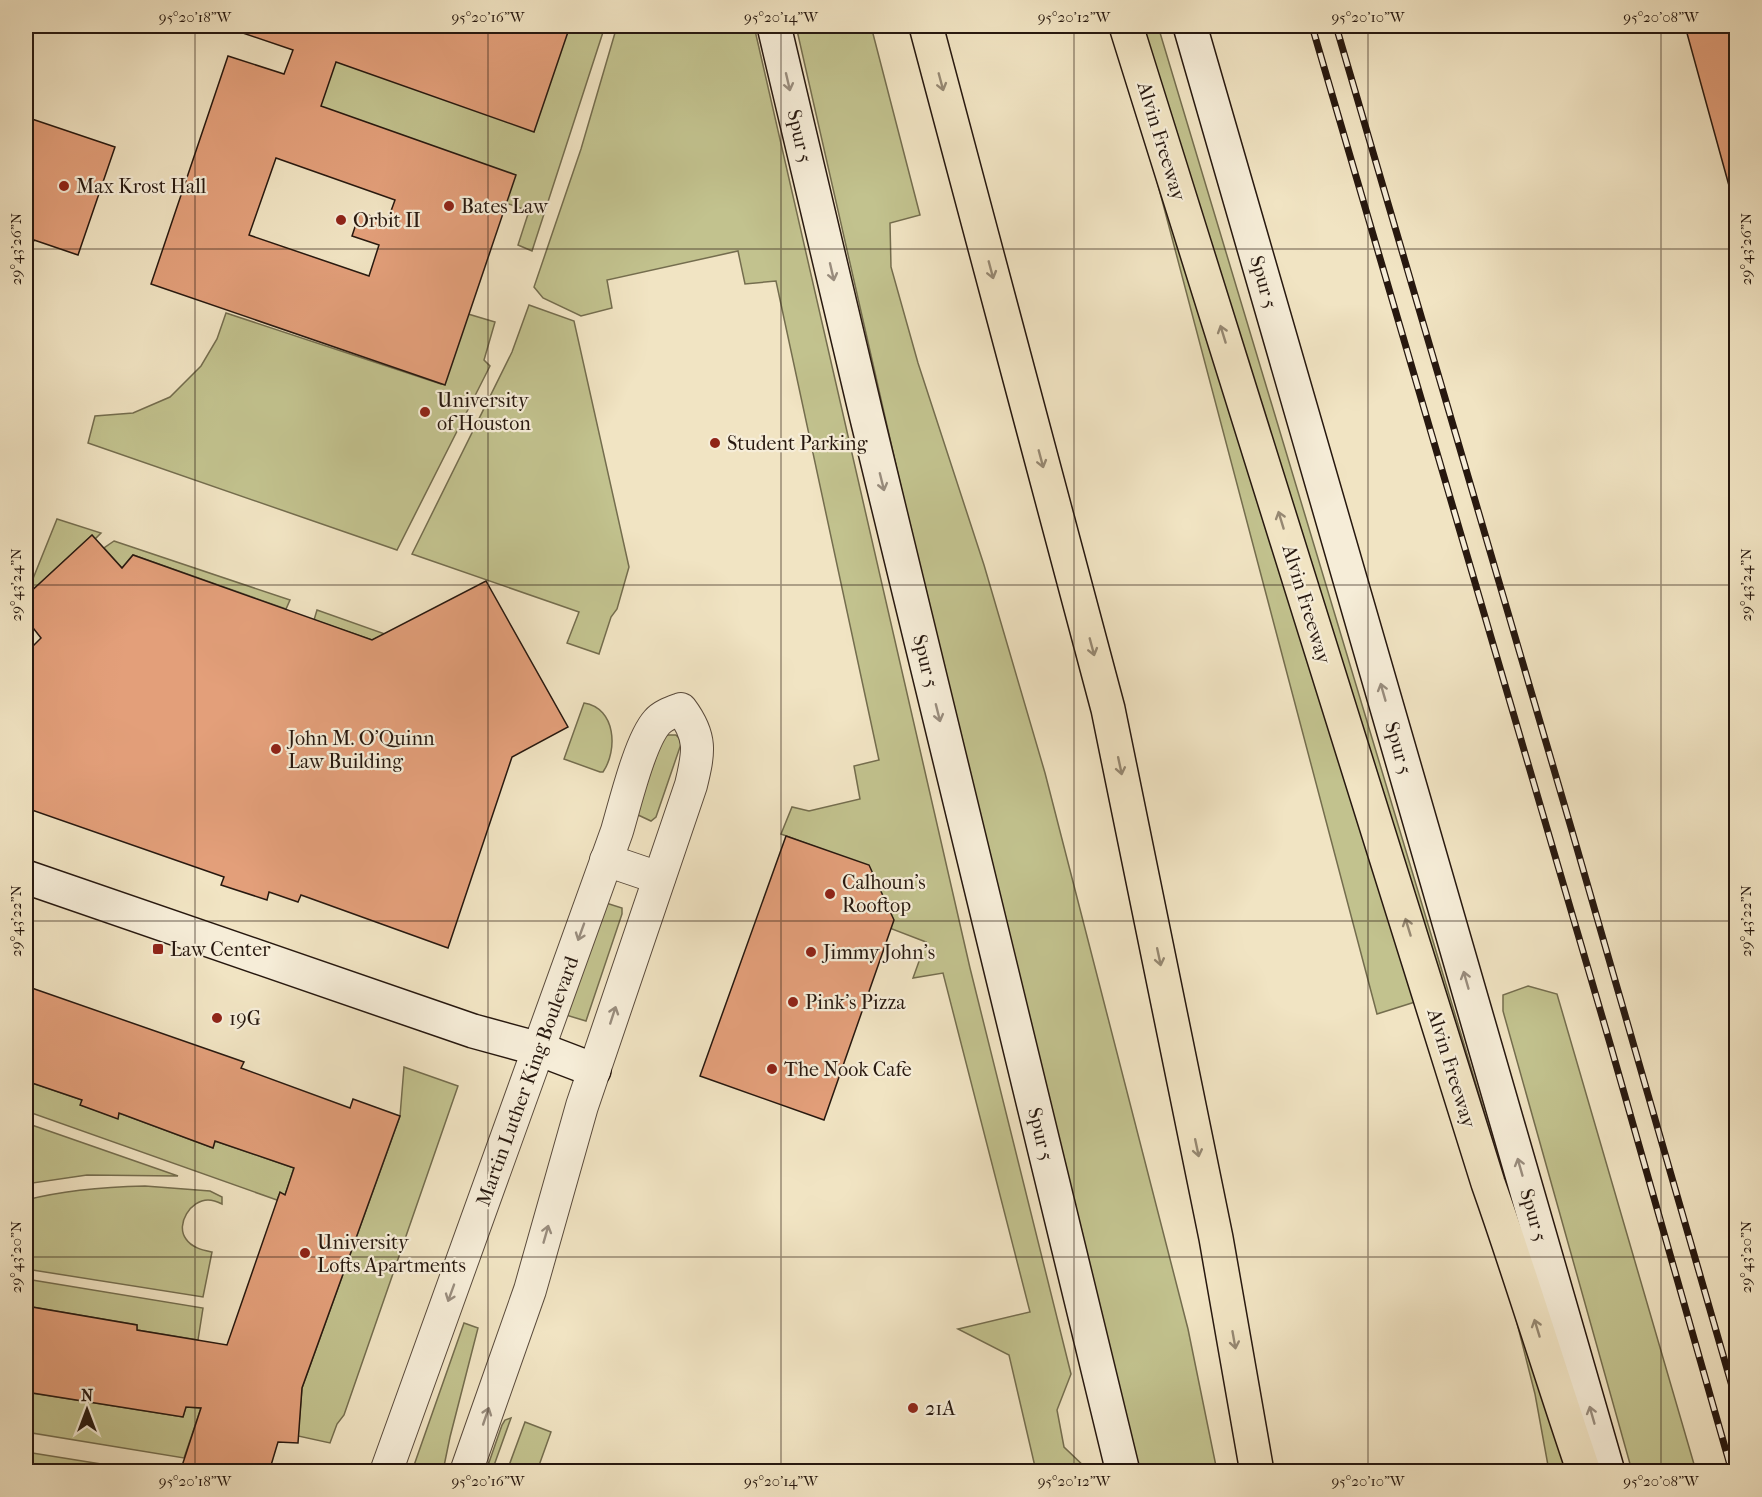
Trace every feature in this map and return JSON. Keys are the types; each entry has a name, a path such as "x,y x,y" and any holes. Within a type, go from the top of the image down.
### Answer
{"highway":[{"path":"926,26 1108,709 1216,1238 1257,1472"},
{"name":"Alvin Freeway","path":"1126,26 1488,1183 1519,1270 1584,1472"}],"main road":[{"name":"Spur 5","path":"774,26 871,437 1123,1472"},
{"name":"Spur 5","path":"1190,26 1608,1472"},
{"path":"26,877 473,1031 539,1049 594,1070"}],"street":[{"name":"Martin Luther King Boulevard","path":"386,1472 539,1049 647,736 657,721 681,709 691,723 697,738 696,763 691,785 582,1107 530,1290 466,1472"},
{"path":"603,868 656,887"}],"green space":[{"path":"567,26 605,26 532,251 518,245 529,211 506,203 319,109 335,59 532,130"},
{"path":"617,26 754,26 970,968 1071,1374 1057,1410 1064,1447 1089,1471 1036,1471 1009,1355 958,1329 1030,1312 943,973 913,978 926,942 892,929 862,864 781,834 792,807 809,811 860,799 854,766 879,760 776,281 745,284 738,251 607,280 612,308 581,316 543,298 534,287 581,149"},
{"path":"796,26 871,26 920,215 890,223 891,267 918,363 984,565 1045,773 1188,1329 1217,1471 1139,1471 947,689"},
{"path":"1116,26 1158,26 1491,1134 1586,1471 1549,1471 1535,1394 1434,996 1377,1014"},
{"path":"529,305 574,321 629,567 617,609 611,617 599,654 567,643 579,612 412,554 512,352"},
{"path":"226,313 441,384 468,314 495,322 484,360 490,366 397,550 88,443 95,416 133,413 170,397 201,366 217,339"},
{"path":"57,519 101,533 95,539 92,535 26,596"},
{"path":"114,541 290,600 286,609 133,555 122,568 104,548"},
{"path":"317,610 385,634 372,640 314,620"},
{"path":"584,703 595,706 603,713 611,731 611,753 603,772 564,759"},
{"path":"667,735 676,735 681,744 656,817 651,821 636,814 662,740"},
{"path":"606,903 622,908 622,914 586,1021 566,1015"},
{"path":"1528,986 1557,994 1696,1471 1632,1471 1503,1011 1503,995"},
{"path":"404,1067 458,1086 344,1415 337,1424 330,1443 298,1436 302,1388 400,1116"},
{"path":"26,1081 82,1100 81,1105 117,1118 119,1113 213,1148 215,1141 294,1168 285,1195 280,1193 277,1200 26,1111"},
{"path":"26,1123 178,1176 87,1175 26,1184"},
{"path":"145,1186 210,1191 222,1197 222,1204 208,1200 196,1204 186,1214 182,1227 191,1245 212,1252 203,1297 26,1269 26,1200 85,1190"},
{"path":"26,1279 203,1308 198,1340 137,1330 137,1325 26,1306"},
{"path":"464,1323 478,1328 443,1471 412,1471"},
{"path":"26,1392 183,1417 186,1407 201,1408 184,1458 26,1432"},
{"path":"511,1418 492,1471 486,1471 502,1425 505,1420"},
{"path":"525,1422 551,1432 537,1471 507,1471"},
{"path":"26,1452 145,1471 26,1471"}],"building":[{"name":"Bates Law","path":"239,26 570,26 534,132 336,62 321,106 516,175 445,385 151,284 228,56 284,74 293,50 237,31","holes":["276,158 395,200 387,222 360,212 352,236 379,245 369,276 249,235"]},
{"path":"1685,26 1736,26 1736,211"},
{"name":"Max Krost Hall","path":"26,117 115,147 78,255 34,240 26,265"},
{"name":"John M. O’Quinn Law Building","path":"92,535 122,568 133,555 372,640 486,581 568,727 512,757 448,948 301,895 298,902 269,892 267,900 221,885 224,877 26,808 26,653 41,638 26,619 26,596"},
{"path":"786,836 869,865 894,920 824,1120 700,1076"},
{"name":"University Lofts Apartments","path":"26,986 244,1062 241,1068 350,1108 353,1099 400,1116 302,1388 298,1443 278,1442 269,1472 180,1472 201,1408 186,1407 183,1417 26,1392 26,1306 137,1325 137,1330 227,1345 280,1192 285,1195 294,1168 215,1141 213,1148 119,1113 118,1119 80,1105 82,1100 26,1081"}],"railway":[{"path":"1312,26 1611,1047 1732,1472"},
{"path":"1336,26 1736,1400"}],"place":[{"name":"Max Krost Hall","path":"64,186"},
{"name":"Bates Law","path":"449,206"},
{"name":"Orbit II","path":"341,220"},
{"name":"University of Houston","path":"425,412"},
{"name":"Student Parking","path":"715,443"},
{"name":"John M. O’Quinn Law Building","path":"276,749"},
{"name":"Calhoun's Rooftop","path":"830,894"},
{"name":"Law Center","path":"158,949"},
{"name":"Jimmy John's","path":"811,952"},
{"name":"Pink's Pizza","path":"793,1002"},
{"name":"19G","path":"217,1018"},
{"name":"The Nook Cafe","path":"772,1069"},
{"name":"University Lofts Apartments","path":"305,1253"},
{"name":"21A","path":"913,1408"}]}
